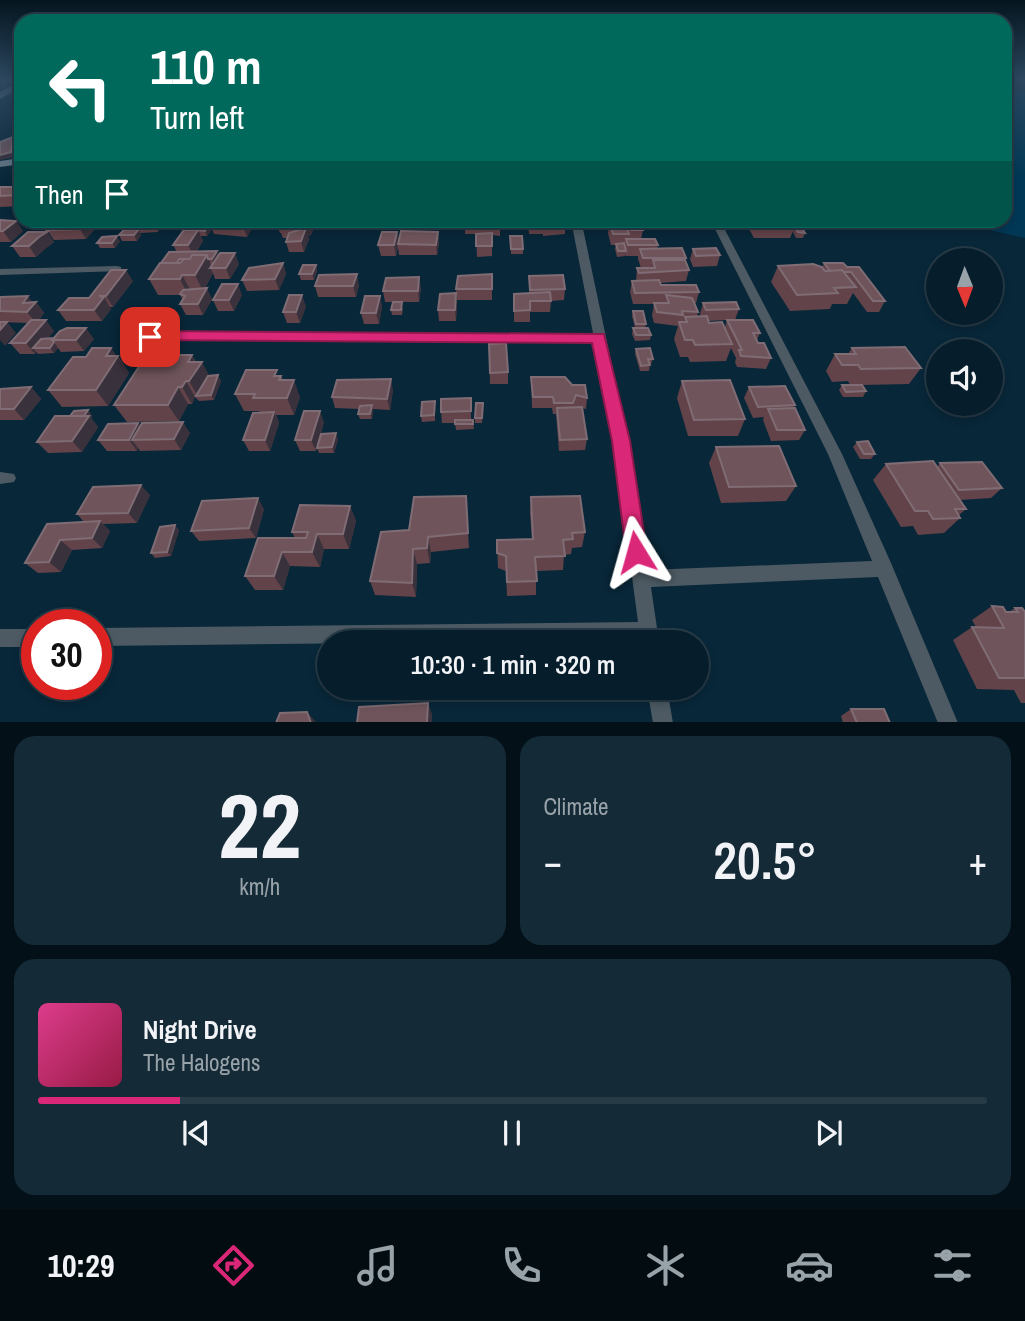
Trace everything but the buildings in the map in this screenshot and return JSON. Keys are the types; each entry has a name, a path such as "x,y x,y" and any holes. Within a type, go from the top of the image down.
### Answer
{"street":[{"path":"177,247 189,228"},
{"path":"578,228 621,441 649,630"},
{"path":"719,228 835,454 948,722"},
{"path":"0,272 117,269"},
{"path":"150,337 598,337"},
{"path":"640,579 885,569"},
{"path":"112,637 317,637"},
{"path":"0,638 21,638"},
{"path":"659,700 663,722"}],"shaded area":[{"path":"1012,113 1025,113 1025,238 981,228 1012,228"}],"route":[{"path":"150,337 598,337 621,441 636,552"}]}
